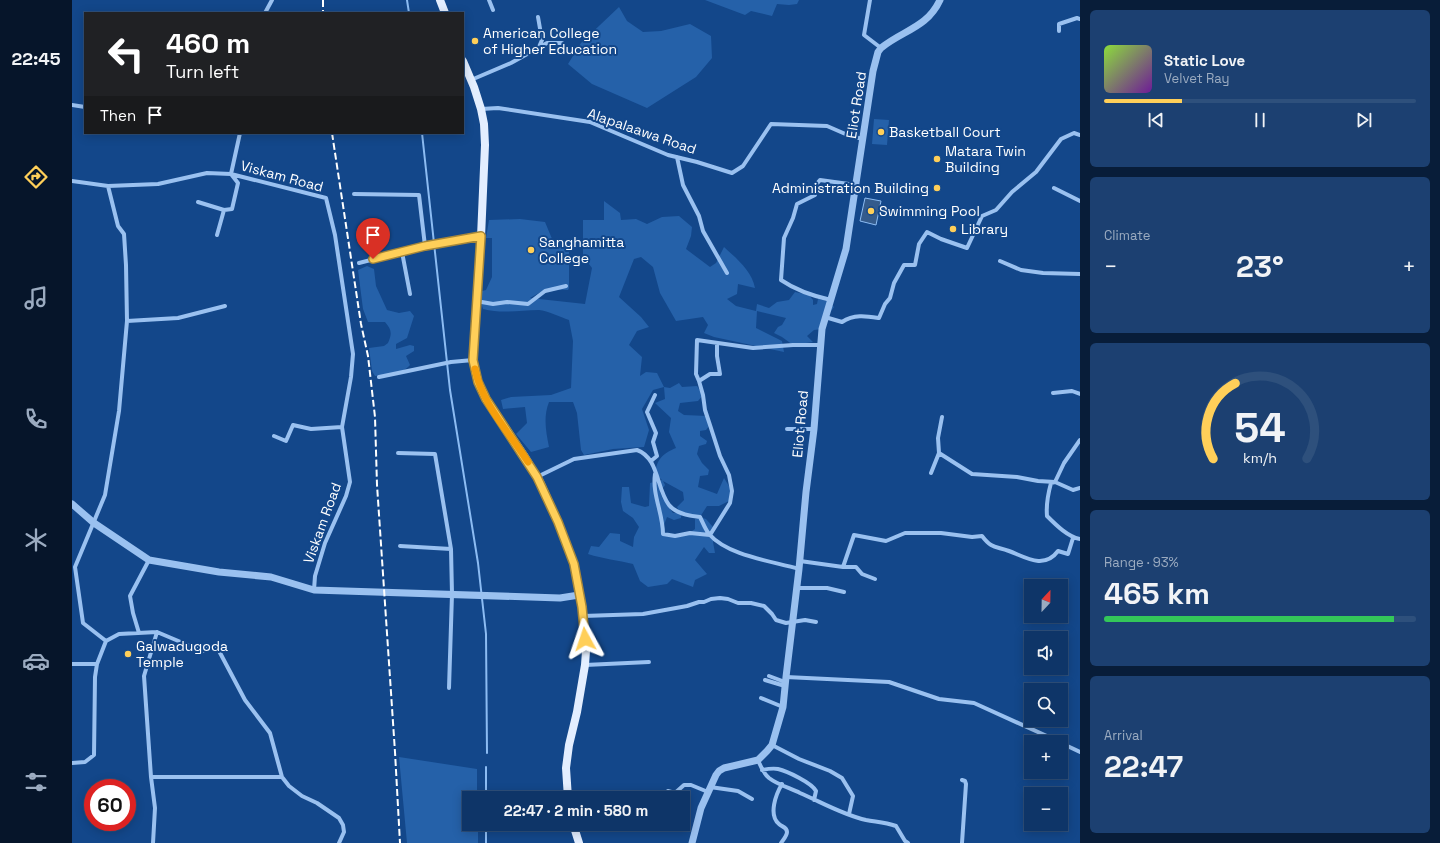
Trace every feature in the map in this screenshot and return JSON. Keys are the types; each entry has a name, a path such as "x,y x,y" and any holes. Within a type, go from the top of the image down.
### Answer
{"main road":[{"path":"440,0 446,12"},
{"path":"464,63 481,109 484,124 485,144 473,360 478,382 486,399 537,477 558,522 574,564 583,616 586,651 585,665 577,712 569,745 566,768 568,791"},
{"path":"575,831 579,843"}],"street":[{"path":"266,12 272,0"},
{"path":"489,0 493,10"},
{"path":"870,0 864,35 881,48 924,22 934,12 940,0"},
{"path":"538,17 542,40 539,47"},
{"path":"1059,31 1059,24 1077,18 1080,19"},
{"path":"471,80 511,63 547,43 562,43"},
{"name":"Eliot Road","path":"758,760 772,745 783,707 800,561 805,498 814,429 820,345 825,317 846,249 857,185 873,71 878,52 881,48"},
{"path":"72,105 84,107"},
{"name":"Alapalaawa Road","path":"481,109 498,108 590,122 677,157 732,173 743,166 771,124 826,126 850,136 863,139"},
{"path":"825,317 842,322 855,316 879,318 890,298 894,283 904,265 916,265 919,244 927,232 941,239 967,248 982,216 996,210 1012,192 1036,172 1061,140 1074,133 1080,135"},
{"path":"198,202 224,210 232,209 238,183 232,174 240,134"},
{"path":"677,157 683,185 699,216 703,231 727,273"},
{"name":"Viskam Road","path":"72,181 108,186 158,184 207,174 232,174 326,198 335,235 353,354 351,377 342,427 350,482 346,496 325,543 315,576 314,590"},
{"path":"831,300 811,296 781,280 784,238 793,218 797,204 815,195 815,186 820,180 857,185"},
{"path":"106,641 83,623 75,568 105,495 119,411 127,321 124,234 118,226 108,186"},
{"path":"1054,188 1080,201"},
{"path":"354,194 419,195 425,246"},
{"path":"217,235 224,210"},
{"path":"359,263 425,246 481,236"},
{"path":"402,252 410,294"},
{"path":"1000,261 1021,270 1043,273 1080,274"},
{"path":"476,301 493,304 507,302 528,304 545,291 566,286"},
{"path":"127,321 178,318 225,306"},
{"path":"710,536 730,503 732,491 729,475 720,456 705,410 703,395 696,374 697,340 753,348 793,345 820,345"},
{"path":"699,381 710,374 720,374 717,356 717,343"},
{"path":"379,377 451,362 473,360"},
{"path":"1053,393 1072,391 1080,394"},
{"path":"651,461 658,456 653,442 656,433 647,412 655,395"},
{"path":"931,473 939,453 938,438 942,417"},
{"path":"274,436 286,441 293,425 311,429 342,427"},
{"path":"787,429 814,429"},
{"path":"1080,440 1064,463 1055,482 1052,483 1048,497 1047,516 1073,538 1080,539"},
{"path":"537,477 574,459 637,450 643,452 651,461 669,506 681,513 700,517 707,532 720,544 742,554 799,569"},
{"path":"398,453 435,454 451,549 452,594 449,688"},
{"path":"939,453 972,474 1017,477 1038,481 1055,482 1073,490 1080,488"},
{"path":"655,474 654,482 656,499 663,522 663,534 675,536 690,533 710,536"},
{"path":"72,504 94,523 149,560 219,572 271,577 314,590 560,598 579,595"},
{"path":"843,568 854,535 886,541 905,533 941,533 972,537 982,536 989,545 1032,561 1054,557 1058,551 1068,554 1073,538"},
{"path":"400,546 451,549"},
{"path":"139,633 130,596 149,560"},
{"path":"800,561 843,568 856,567 862,574 875,579"},
{"path":"797,588 827,588 844,592"},
{"path":"583,616 643,614 720,598 728,599 738,604 751,603 764,606 776,620 786,623 805,620 816,622"},
{"path":"153,843 155,808 144,676 157,632"},
{"path":"72,763 85,762 94,755 95,678 97,664 106,641 119,634 157,632 202,651 208,647 213,647 218,649 245,700 270,733 282,777 289,786 302,796 317,803 339,818 344,832 339,843"},
{"path":"585,665 649,662"},
{"path":"72,664 97,664"},
{"path":"770,676 785,682"},
{"path":"765,680 785,682 889,682 939,699 974,703 1045,735"},
{"path":"761,698 783,707"},
{"path":"772,745 799,759 830,770 842,778 853,796 849,814"},
{"path":"1068,746 1080,752"},
{"path":"692,843 701,808 709,789 720,771 758,760 762,770 769,778 809,796 814,800 849,814 866,820 884,822 896,826 905,841 908,843"},
{"path":"762,770 777,769 811,785 816,791 814,800"},
{"path":"152,777 282,777"},
{"path":"962,780 965,781 966,784 962,843"},
{"path":"781,843 787,835 787,830 778,823 774,815 777,793 782,784"},
{"path":"677,791 684,785 691,785 709,789 738,791 752,799"}],"shaded area":[{"path":"705,0 799,0 797,4 777,4 772,16 751,11 745,15"},
{"path":"619,7 627,21 643,32 661,31 690,24 711,36 712,58 696,77 647,108 592,84 568,64 581,43"},
{"name":"Basketball Court","path":"874,119 889,120 887,145 872,144"},
{"name":"Swimming Pool","path":"865,198 881,201 876,225 860,221"},
{"path":"604,201 620,213 621,220 636,219 647,224 662,217 679,216 692,227 691,236 686,249 710,267 716,263 724,247 743,265 751,276 755,288 738,284 737,294 727,299 736,306 756,311 757,304 769,308 777,302 789,300 795,292 809,295 813,300 813,305 817,304 818,299 828,301 834,307 828,315 822,329 814,330 807,336 813,342 793,345 774,333 778,327 782,325 786,318 757,311 756,328 782,341 784,352 714,337 704,333 708,325 703,317 676,321 660,293 653,267 641,257 634,259 619,297 641,317 649,327 637,331 629,345 642,357 640,376 646,372 657,373 664,387 653,390 642,409 649,430 644,447 613,449 584,455 581,450 577,413 573,402 549,402 546,413 546,430 549,447 531,452 516,434 527,423 525,407 503,409 501,400 511,397 551,395 571,388 573,341 569,320 550,313 539,310 504,312 483,309 478,294 486,290 492,277 492,238 486,238 489,220 520,219 545,222 555,246 569,246 569,288 568,290 546,289 530,298 585,304 592,268 583,256 583,220 604,220"},
{"path":"367,266 374,269 376,286 387,310 399,313 410,311 414,316 407,338 396,344 396,349 410,345 414,346 414,351 406,356 410,365 399,372 375,376 372,371 369,348 384,346 388,343 391,332 385,322 368,322 363,309 358,270"},
{"path":"679,383 682,387 697,386 703,395 698,401 680,403 678,411 684,415 707,416 710,425 706,430 700,431 700,436 707,441 706,444 699,446 697,454 702,463 709,470 708,475 700,476 698,487 717,494 724,478 732,491 729,501 719,506 707,506 700,517 706,519 713,527 715,553 709,553 704,547 695,560 707,574 695,580 693,587 672,579 667,584 648,587 640,581 633,564 588,554 591,546 599,547 610,533 620,534 620,541 633,547 634,537 639,527 633,518 623,511 621,502 622,487 629,487 631,503 645,507 649,506 650,483 662,480 655,474 657,464 667,452 676,448 669,432 671,418 655,403 665,399 664,387 670,388","holes":["663,481 683,492 684,500 677,507 680,513 673,513 670,509 669,501 663,499 660,492 665,485","681,514 699,518 695,519 695,529 679,535 661,533 667,517 674,520 681,518"]},
{"path":"399,757 477,769 477,791 462,791 462,831 478,831 478,843 407,843"}],"waterway":[{"path":"407,0 409,12"},
{"path":"422,134 450,390 478,563 486,634 487,753"},
{"path":"486,767 486,791"},
{"path":"486,831 486,843"}],"railway":[{"path":"323,0 323,12"},
{"path":"332,134 361,324 368,356 375,417 377,485 400,843"}],"slow traffic":[{"path":"475,369 478,382 486,399 528,462"}],"place":[{"name":"American College of Higher Education","path":"475,41"},
{"name":"Basketball Court","path":"881,132"},
{"name":"Matara Twin Building","path":"937,159"},
{"name":"Administration Building","path":"937,188"},
{"name":"Swimming Pool","path":"871,211"},
{"name":"Library","path":"953,229"},
{"name":"Sanghamitta College","path":"531,250"},
{"name":"Galwadugoda Temple","path":"128,654"}],"route":[{"path":"373,259 425,246 481,236 473,360 478,382 486,399 540,482 558,522 574,564 582,607 585,639"}]}
